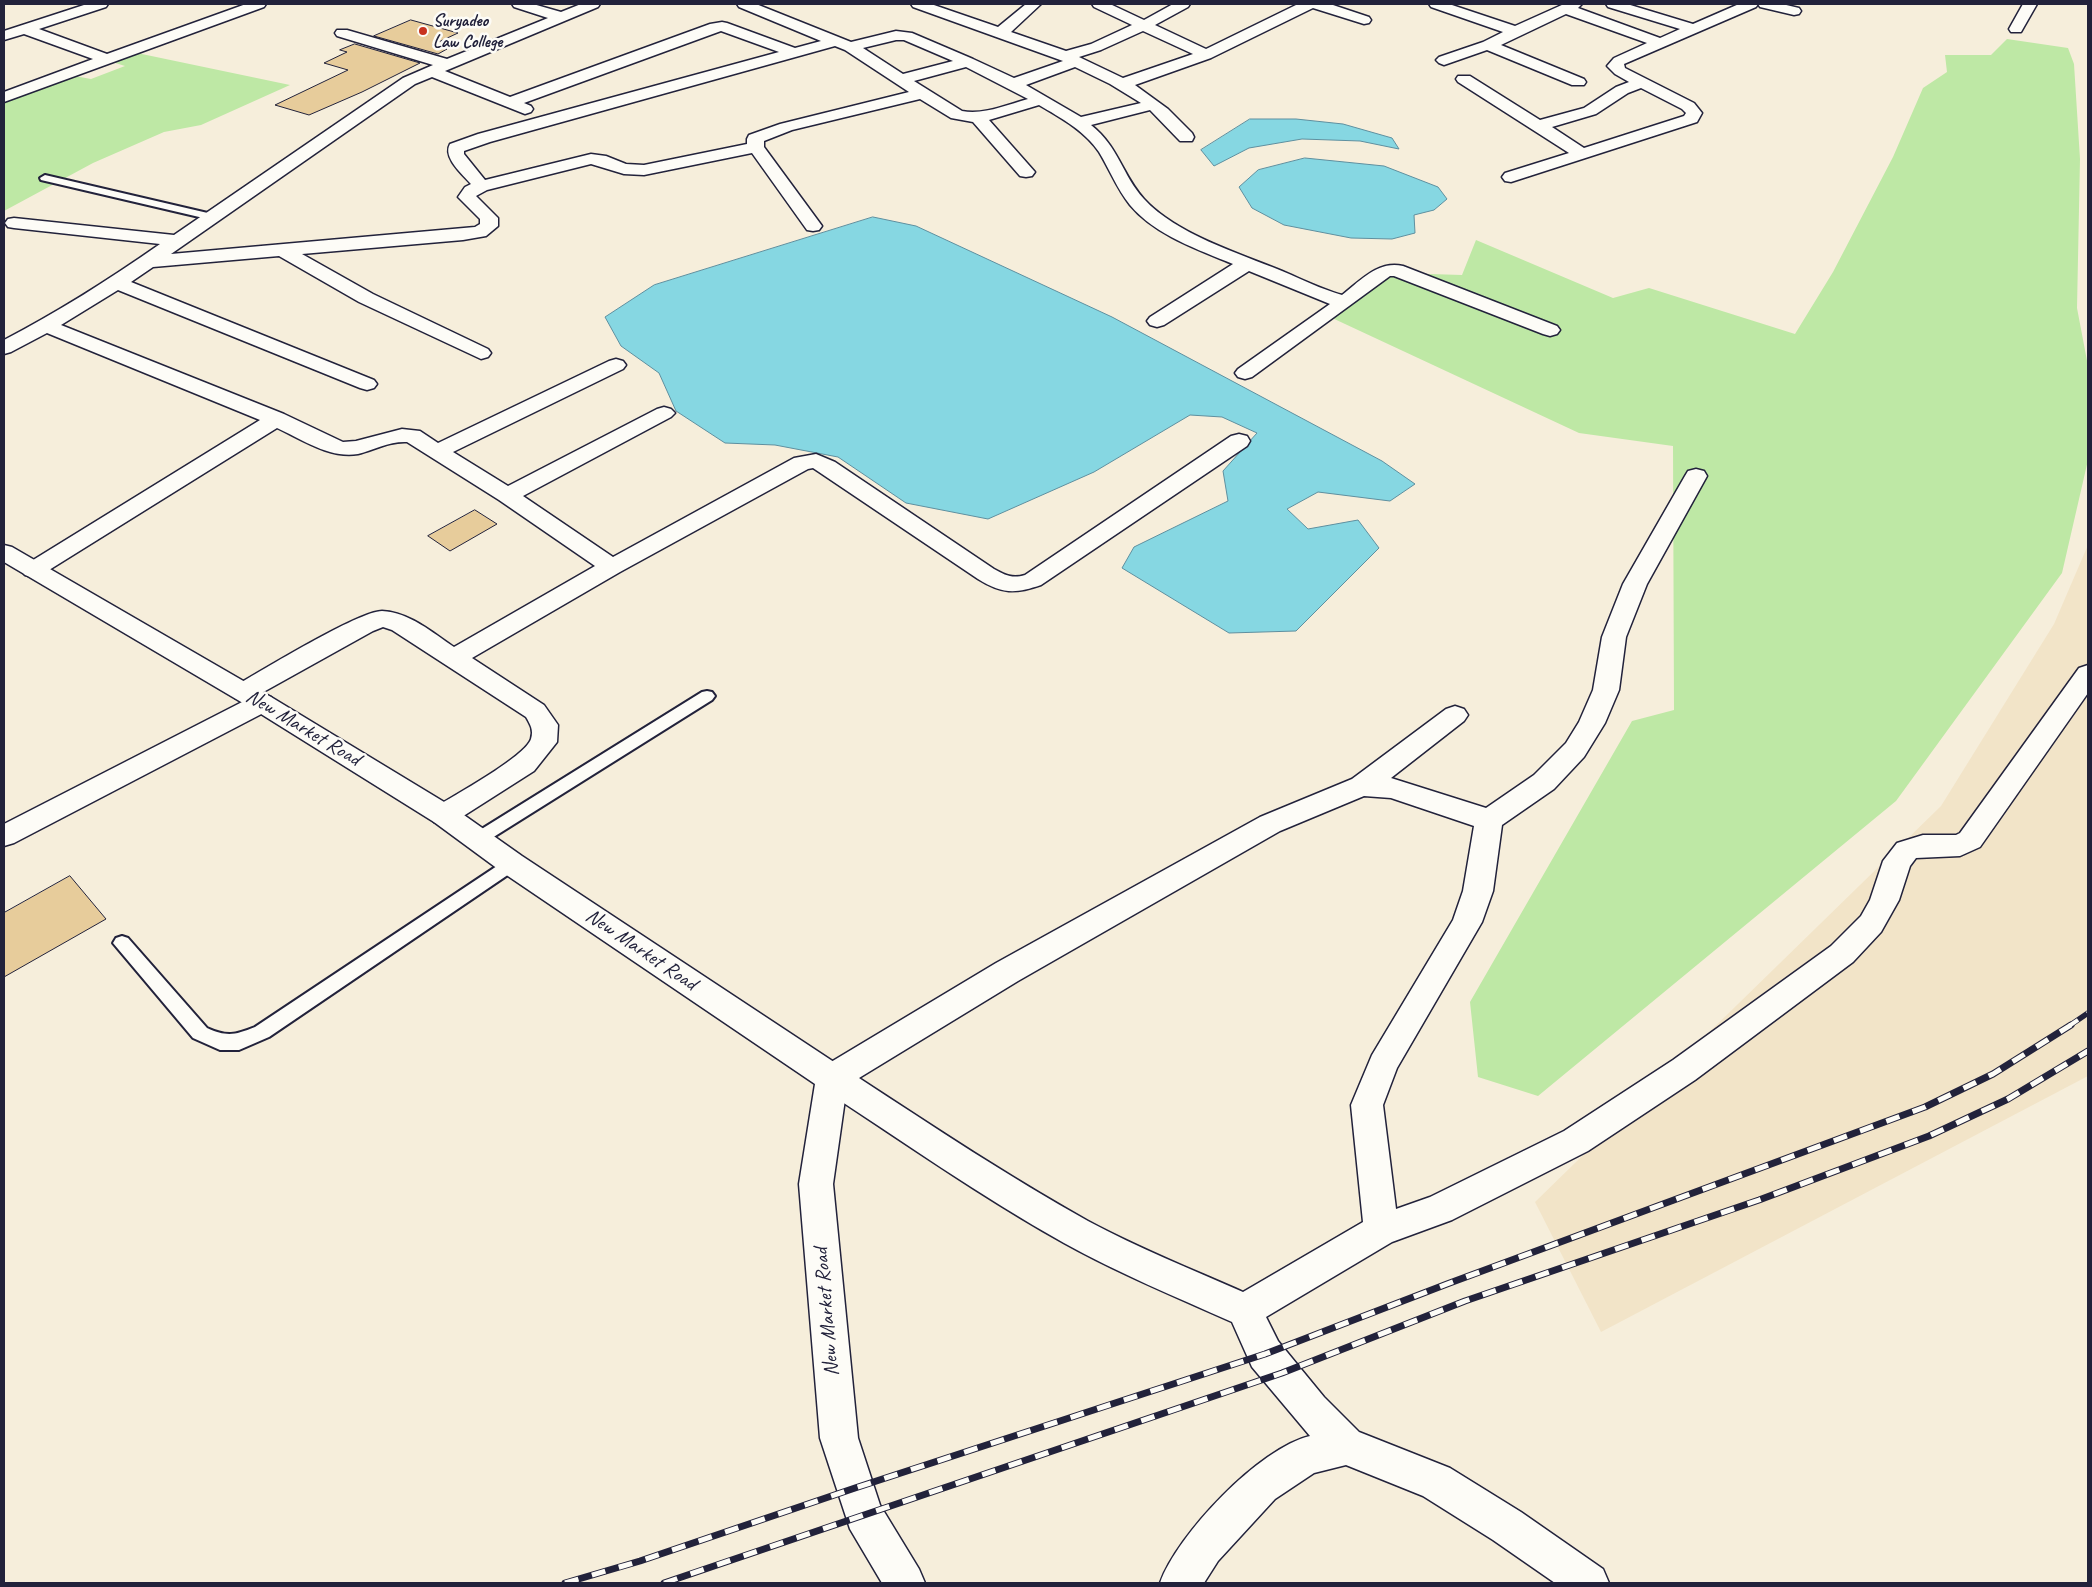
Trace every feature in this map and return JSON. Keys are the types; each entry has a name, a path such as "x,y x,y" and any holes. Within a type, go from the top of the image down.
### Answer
{"street":[{"path":"4,36 101,4"},
{"path":"4,97 259,4"},
{"path":"519,4 561,17"},
{"path":"4,348 46,326 150,261 390,92 438,67 593,4"},
{"path":"744,4 844,44 903,79 957,115 966,118 1040,100"},
{"path":"918,4 1002,32 1071,59 1122,84 1162,111 1186,137"},
{"path":"1002,32 1034,4"},
{"path":"1099,4 1206,54"},
{"path":"1013,84 1071,59 1183,4"},
{"path":"1122,84 1206,54 1309,4"},
{"path":"1317,4 1364,20"},
{"path":"1436,4 1517,32"},
{"path":"1613,4 1694,29"},
{"path":"1511,177 1691,119 1694,113 1688,106 1620,72 1615,66 1619,61 1751,4"},
{"path":"1765,4 1794,11"},
{"path":"2016,29 2030,4"},
{"path":"1444,60 1488,46 1570,6 1660,43"},
{"path":"509,103 710,28 722,26 795,53"},
{"path":"24,29 106,59"},
{"path":"342,33 438,67 509,103 552,119"},
{"path":"481,186 456,155 456,148 468,142 795,53 889,36 907,36 1013,84 1077,123 1093,135 1106,150 1120,171 1130,193 1144,209 1190,238 1345,302"},
{"path":"1488,46 1578,82"},
{"path":"903,79 968,62"},
{"path":"1464,80 1582,154"},
{"path":"1539,126 1590,111 1622,90 1641,82"},
{"path":"813,226 756,147 755,139 763,134 923,93"},
{"path":"1077,123 1153,105"},
{"path":"977,116 1026,172"},
{"path":"150,261 463,235 480,232 489,226 489,218 467,197 471,191 481,186 591,159 600,160 624,169 639,170 756,147"},
{"path":"14,223 180,241"},
{"path":"280,249 366,298 481,353"},
{"path":"1157,321 1248,263"},
{"path":"1244,373 1345,302 1385,271 1396,270 1550,330"},
{"path":"116,283 367,384"},
{"path":"46,326 276,420 339,448 349,450 391,436 403,434 412,436 508,495 612,567"},
{"path":"436,452 616,365"},
{"path":"508,495 664,413"},
{"path":"33,570 276,420"},
{"path":"454,658 612,567 802,463 816,461 986,574 1000,582 1016,586 1033,580 1239,442"},
{"path":"1381,1230 1367,1105 1383,1064 1467,922 1478,890 1489,820 1544,782 1575,750 1592,723 1606,690 1614,637 1635,584 1696,476"},
{"name":"New Market Road","path":"4,552 253,697 444,815 512,864 832,1078 816,1184 839,1438 864,1515 905,1583"},
{"path":"4,836 253,697 357,628 382,619 401,624 454,658 534,711 545,724 544,742 524,764 444,815"},
{"path":"1245,1310 1381,1230 1440,1209 1576,1141 1684,1070 1842,954 1871,924 1884,900 1896,861 1907,850 1923,846 1960,845 1970,840 2088,674"},
{"path":"1455,715 1362,786 1270,824 1007,972 832,1078 1030,1206 1078,1234 1245,1310 1265,1354 1311,1410 1346,1446 1436,1482 1507,1526 1589,1583"},
{"path":"1362,786 1392,788 1489,820"},
{"path":"1180,1583 1204,1547 1261,1485 1306,1456 1346,1446"}],"lane":[{"path":"46,178 212,217"},
{"path":"478,840 707,696"},
{"path":"122,943 200,1033 220,1042 239,1042 262,1032 512,864"}],"shaded area":[{"path":"2088,545 2088,1076 1601,1332 1535,1202 1941,806 2054,624"}],"green space":[{"path":"2007,39 2068,48 2074,64 2080,159 2077,308 2088,366 2088,460 2062,573 1896,801 1538,1096 1478,1077 1470,1002 1632,721 1674,710 1673,446 1579,433 1330,317 1396,273 1462,275 1476,240 1613,298 1649,288 1795,334 1833,272 1893,157 1923,88 1947,72 1945,55 1991,55"},
{"path":"137,53 290,85 201,125 164,132 93,163 4,211 4,100 69,75 91,79 125,66 109,61"}],"water":[{"path":"1250,119 1296,119 1343,124 1392,138 1399,149 1360,141 1302,139 1249,148 1214,166 1201,150"},
{"path":"1305,158 1384,166 1438,187 1447,199 1434,210 1414,215 1415,233 1392,239 1351,238 1284,225 1252,208 1239,187 1258,170"},
{"path":"873,217 916,226 1112,317 1382,461 1415,484 1390,501 1318,492 1287,509 1308,529 1358,520 1379,548 1296,631 1229,633 1122,568 1134,547 1228,501 1223,471 1257,433 1222,417 1190,415 1094,472 988,519 906,503 838,457 775,445 725,443 676,411 659,373 621,346 605,317 654,285"}],"building":[{"path":"411,20 458,33 432,45 447,49 438,54 374,36"},
{"path":"355,44 420,63 362,92 309,115 275,105 348,70 324,63 347,52 340,50"},
{"path":"475,510 497,524 450,551 428,536"},
{"path":"70,876 106,919 4,977 4,913"}],"railway":[{"path":"2069,1026 2088,1013"},
{"path":"565,1583 640,1561 855,1488 1265,1354 1447,1284 1925,1107 1993,1074 2071,1025"},
{"path":"664,1583 1282,1373 1465,1301 1759,1200 1929,1136 2008,1099 2088,1051"}],"place":[{"name":"Suryadeo Law College","path":"423,31"}]}
